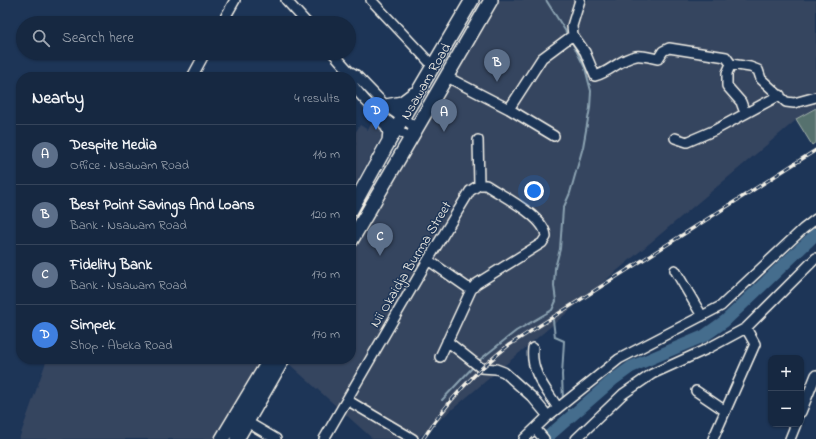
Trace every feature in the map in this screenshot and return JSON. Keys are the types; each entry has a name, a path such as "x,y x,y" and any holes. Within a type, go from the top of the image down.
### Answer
{"highway":[{"name":"Nsawam Road","path":"356,201 399,123 472,0"},
{"name":"Nsawam Road","path":"356,232 491,0"},
{"path":"389,141 390,131 384,112 402,103 417,92"},
{"path":"222,439 267,364"},
{"path":"237,439 280,364"}],"street":[{"path":"226,16 235,0"},
{"path":"286,0 301,16"},
{"path":"371,0 433,66"},
{"path":"580,0 572,26 573,35 585,52 595,76 636,56 658,59 663,51 669,48 726,57 732,64 758,70 761,79 786,102 794,103 816,97"},
{"path":"509,109 542,58 573,35"},
{"path":"195,72 201,60"},
{"path":"339,60 346,72"},
{"path":"732,64 727,73 727,86 742,102 746,114"},
{"path":"356,75 384,112"},
{"path":"446,77 509,109 554,136"},
{"path":"356,90 413,133"},
{"path":"675,138 687,142 746,114 780,95"},
{"path":"440,356 471,290 476,284 542,242 546,237 546,230 542,224 524,210 486,185 476,186 478,140"},
{"name":"Nii Okaidja Burma Street","path":"324,439 428,260 476,186"},
{"path":"524,439 548,416 620,359 721,306 803,229 816,219"},
{"path":"576,439 623,394 652,374 707,349 746,328 816,258"},
{"path":"428,260 471,290"},
{"path":"675,270 702,316"},
{"path":"714,439 724,410 755,344 746,328"},
{"path":"447,341 481,368 496,369 504,372 532,397 548,416"},
{"path":"533,348 532,358 535,372 558,408"},
{"path":"804,405 816,375"},
{"path":"696,391 724,410"},
{"path":"347,400 413,439"},
{"path":"247,422 276,439"},
{"path":"790,439 795,427"}],"shaded area":[{"path":"499,0 816,0 816,107 801,116 417,439 373,439 289,364 356,364 356,246 458,67"},
{"path":"375,117 387,127 356,183 356,131 360,125 368,130"},
{"path":"45,364 259,364 214,439 19,439"}],"green space":[{"path":"816,108 816,142 812,145 796,119"}],"waterway":[{"path":"546,0 568,35"},
{"path":"477,362 516,331 552,310 556,301 554,286 555,268 560,249 563,209 570,193 583,147 590,108 591,91 585,68 571,40"},
{"path":"545,439 613,380 631,367 704,336 725,321 816,234"},
{"path":"553,320 555,337 564,341 562,375 563,401"},
{"path":"750,365 756,354"},
{"path":"442,400 474,366"},
{"path":"569,410 573,415"}],"railway":[{"path":"423,439 432,425 462,388 496,355 509,345 816,150"}],"place":[{"name":"Best Point Savings And Loans","path":"497,82"},
{"name":"Simpek","path":"376,130"},
{"name":"Despite Media","path":"444,132"},
{"name":"Fidelity Bank","path":"380,256"}]}
